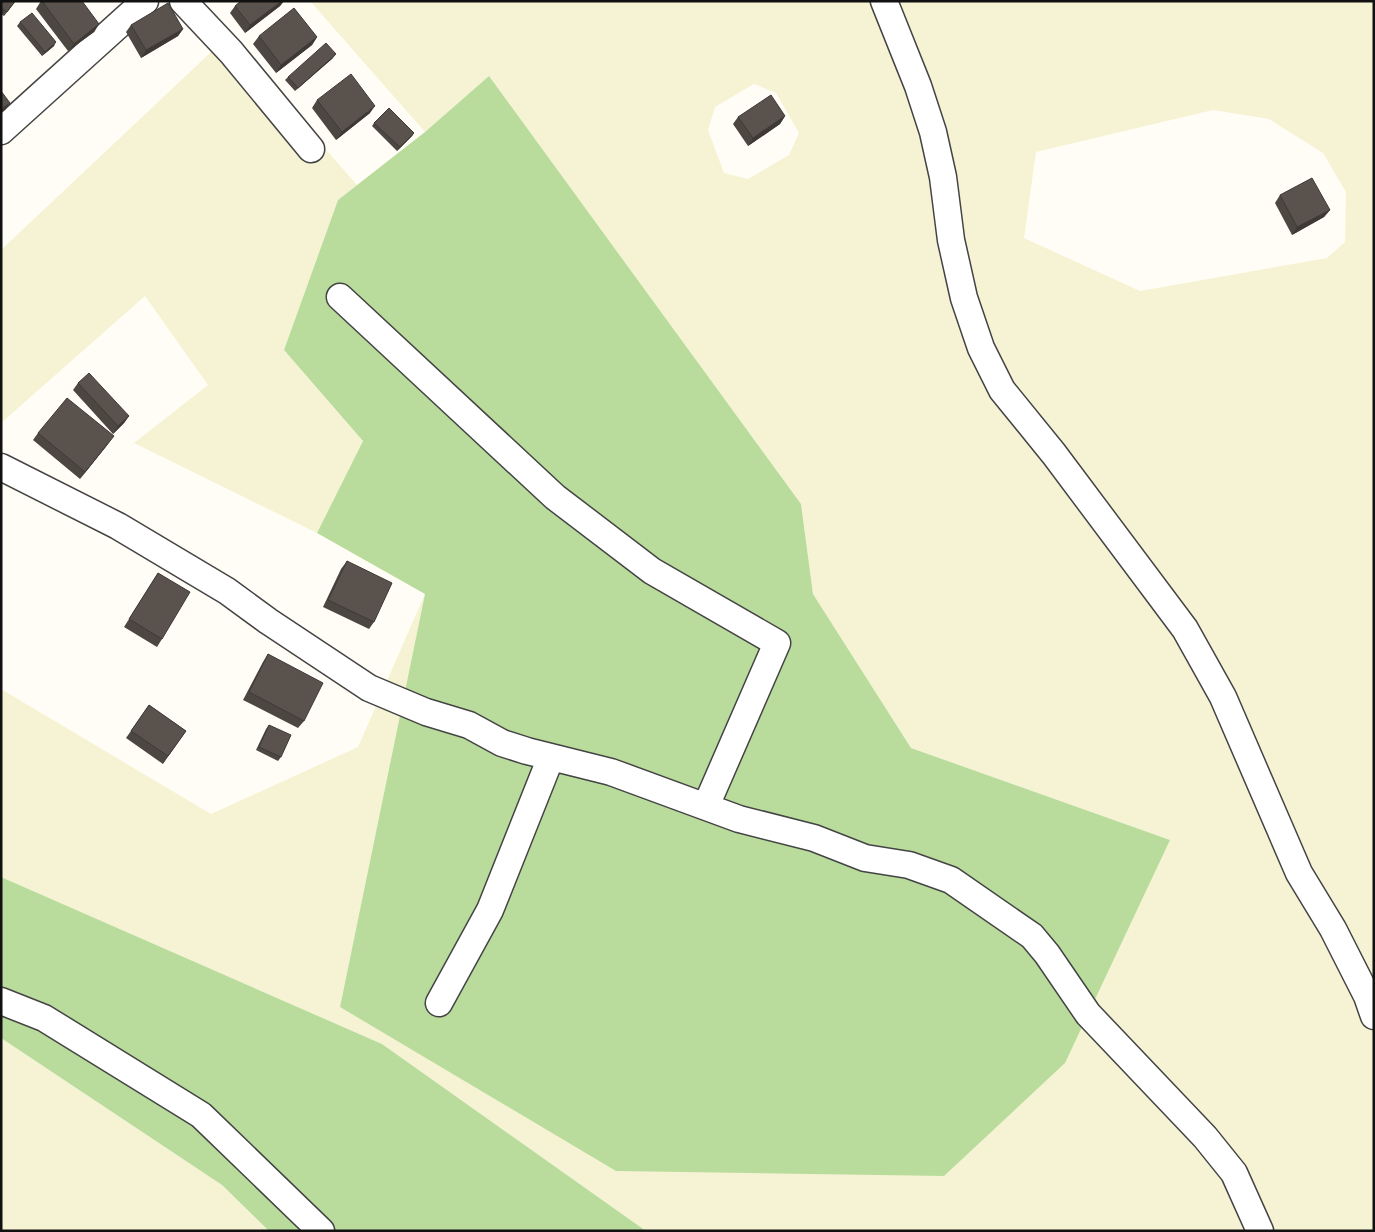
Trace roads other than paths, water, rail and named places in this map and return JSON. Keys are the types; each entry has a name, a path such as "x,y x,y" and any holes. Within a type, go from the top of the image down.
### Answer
{"street":[{"path":"1,131 146,1"},
{"path":"183,1 231,52 311,149"},
{"path":"884,1 918,86 933,132 943,177 951,240 964,298 981,348 1002,390 1054,454 1184,629 1223,697 1298,873 1333,929 1367,996 1374,1016"},
{"path":"340,297 555,497 652,571 777,643 706,806"},
{"path":"1,467 118,526 227,591 268,621 369,688 426,712 469,725 502,743 550,758 611,772 739,819 814,838 865,858 909,865 952,880 1032,936 1047,954 1088,1014 1204,1137 1234,1173 1260,1231"},
{"path":"439,1003 490,910 550,758"},
{"path":"1,1001 44,1018 201,1115 321,1231"}]}
